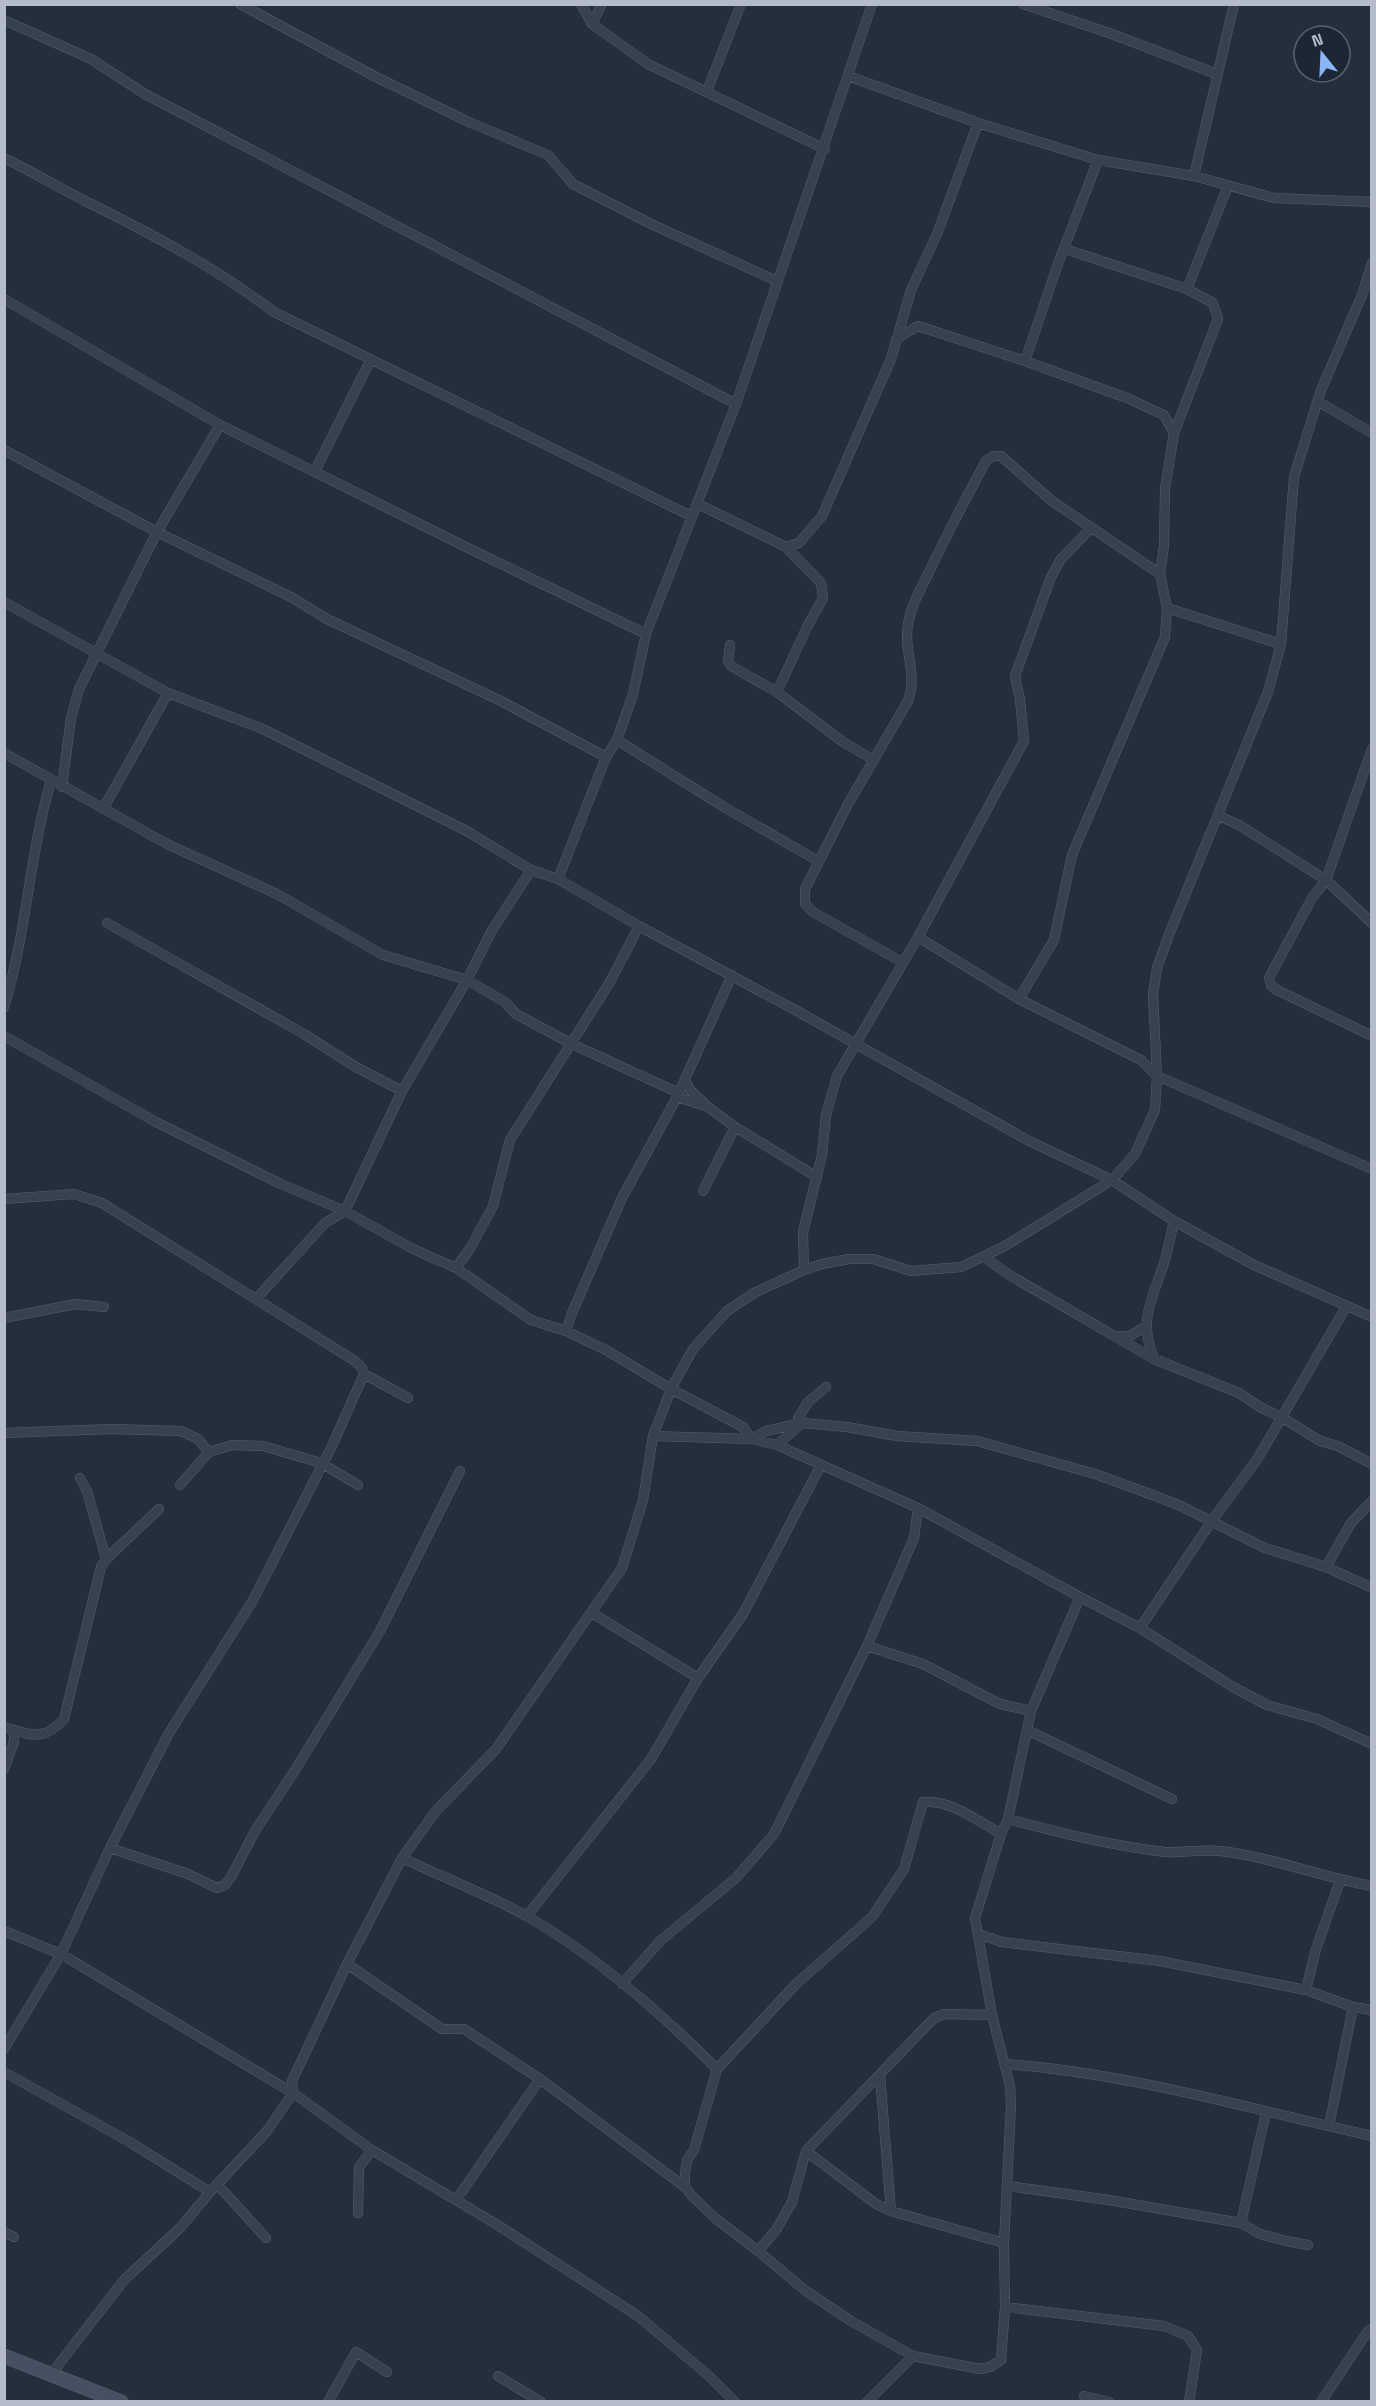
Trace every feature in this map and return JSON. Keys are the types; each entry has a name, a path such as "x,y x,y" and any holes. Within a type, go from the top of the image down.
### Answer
{"street":[{"path":"240,4 378,78 471,123 548,155 573,184 651,224 777,281"},
{"path":"581,4 592,24 648,64 825,149"},
{"path":"592,24 602,4"},
{"path":"707,91 741,4"},
{"path":"558,879 606,757 617,740 633,694 646,634 736,404 777,281 825,149 872,4"},
{"path":"1023,4 1109,33 1217,74"},
{"path":"1194,176 1234,4"},
{"path":"4,20 91,59 145,94 736,404"},
{"path":"848,76 978,123 1098,160 1194,176 1274,198 1371,201"},
{"path":"786,547 799,543 822,516 891,359 905,311 978,123"},
{"path":"4,158 134,224 234,282 274,312 370,361 691,516"},
{"path":"1025,361 1059,261 1098,160"},
{"path":"1187,289 1228,186"},
{"path":"1019,999 1054,940 1072,855 1165,636 1167,608 1160,574 1164,546 1165,489 1174,433 1218,318 1213,303 1187,289 1065,249"},
{"path":"52,2373 124,2280 180,2228 217,2184 267,2131 292,2093 292,2081 347,1964 402,1858 436,1811 496,1749 622,1568 643,1500 653,1436 671,1389 693,1349 728,1311 754,1293 822,1264 849,1259 873,1259 911,1271 961,1267 984,1257 1112,1180 1135,1154 1155,1110 1157,1076 1153,994 1157,968 1268,692 1281,644 1294,477 1321,390 1367,297 1371,263"},
{"path":"4,299 220,425 468,549 646,634"},
{"path":"905,311 918,327 1025,361 1127,398 1164,415 1174,433"},
{"path":"896,339 918,327"},
{"path":"315,471 370,361"},
{"path":"1319,402 1371,433"},
{"path":"1164,415 1183,410"},
{"path":"62,787 71,718 79,689 157,532 220,425"},
{"path":"4,450 157,532 291,597 327,620 501,701 606,757"},
{"path":"902,962 813,912 805,904 805,889 818,861 909,701 913,689 908,640 908,625 912,607 946,535 986,461 993,456 1001,456 1052,501 1160,574"},
{"path":"698,504 786,547 821,583 823,598 777,692"},
{"path":"804,1270 803,1232 822,1155 828,1105 837,1076 918,937 1024,741 1015,676 1051,577 1061,559 1091,528"},
{"path":"4,602 168,693 263,729 465,830 531,870 558,879 1029,1141 1112,1180 1174,1221 1254,1265 1371,1317"},
{"path":"1167,608 1281,644"},
{"path":"730,645 728,661 731,666 777,692 843,742 874,760"},
{"path":"103,809 168,693"},
{"path":"617,740 723,807 818,861"},
{"path":"1371,749 1326,880 1312,898 1269,978 1271,985 1371,1036"},
{"path":"4,753 167,844 277,894 383,955 467,980 505,1002 516,1014 572,1044 708,1107"},
{"path":"4,1007 13,979 39,819 51,781"},
{"path":"1219,816 1239,825 1326,880 1371,923"},
{"path":"257,1298 325,1222 345,1211 402,1091 467,980 491,932 531,870"},
{"path":"107,923 304,1034 356,1067 402,1091"},
{"path":"456,1268 471,1247 493,1206 510,1140 610,982 639,926"},
{"path":"918,937 1019,999 1141,1060 1157,1076 1371,1169"},
{"path":"566,1331 622,1198 678,1095 732,975"},
{"path":"4,1036 156,1122 281,1184 345,1211 413,1249 456,1268 531,1320 566,1331 606,1350 671,1389 743,1427 752,1439"},
{"path":"685,1079 690,1090 708,1107 735,1127 817,1177"},
{"path":"703,1191 735,1127"},
{"path":"4,1198 74,1194 102,1203 355,1361 364,1374 340,1430 321,1463 252,1602 169,1733 110,1848 60,1954 4,2049"},
{"path":"1154,1359 1148,1345 1146,1326 1152,1293 1162,1271 1174,1221"},
{"path":"984,1257 1011,1276 1154,1359 1239,1393 1320,1441 1338,1446 1371,1464"},
{"path":"4,1318 76,1304 104,1307"},
{"path":"1140,1628 1211,1522 1258,1458 1346,1307"},
{"path":"1113,1335 1130,1336 1146,1326"},
{"path":"364,1374 408,1398"},
{"path":"802,1423 798,1418 801,1411 826,1386"},
{"path":"752,1439 766,1431 802,1423 847,1427 897,1436 977,1441 1095,1474 1181,1506 1265,1548 1326,1567 1371,1588"},
{"path":"777,1445 802,1423"},
{"path":"4,1433 111,1429 181,1431 198,1439 209,1452"},
{"path":"653,1436 752,1439 777,1445 918,1508 1140,1628 1233,1687 1267,1705 1317,1719 1371,1744"},
{"path":"180,1485 209,1452 232,1445 263,1446 321,1463 358,1485"},
{"path":"527,1916 651,1759 698,1678 743,1614 820,1465"},
{"path":"110,1848 188,1874 217,1888 228,1882 255,1832 380,1631 460,1471"},
{"path":"80,1478 90,1501 106,1559"},
{"path":"1326,1567 1350,1523 1371,1501"},
{"path":"622,1984 660,1941 736,1878 774,1833 867,1646 914,1538 918,1508"},
{"path":"9,1729 36,1736 55,1729 64,1719 101,1567 106,1559 159,1509"},
{"path":"347,1964 442,2029 464,2030 540,2079 685,2187 715,2218 806,2291 851,2321 913,2356 980,2369 990,2367 1001,2360 1005,2307 1004,2243 1011,2105 1010,2086 992,2015 975,1918 1001,1834 1008,1820 1031,1712 1080,1597"},
{"path":"592,1613 698,1678"},
{"path":"867,1646 923,1665 1000,1704 1031,1712"},
{"path":"4,1769 14,1742 9,1729"},
{"path":"1027,1730 1172,1799"},
{"path":"685,2187 687,2160 694,2150 717,2069 796,1984 872,1917 904,1869 923,1802 931,1801 958,1810 1001,1834"},
{"path":"1008,1820 1073,1837 1166,1852 1218,1851 1280,1862 1340,1881 1371,1886"},
{"path":"402,1858 527,1916 571,1944 680,2031 717,2069"},
{"path":"1306,1990 1316,1948 1340,1881"},
{"path":"4,1931 60,1954 292,2093 372,2150 456,2200 638,2316 709,2376 735,2402"},
{"path":"978,1934 1002,1942 1160,1961 1306,1990 1353,2007 1371,2010"},
{"path":"1329,2126 1353,2007"},
{"path":"758,2251 776,2230 792,2202 806,2151 934,2018 944,2014 992,2015"},
{"path":"1005,2064 1036,2066 1154,2086 1371,2136"},
{"path":"4,2072 128,2141 210,2192"},
{"path":"880,2076 891,2211"},
{"path":"456,2200 540,2079"},
{"path":"1241,2223 1266,2112"},
{"path":"358,2213 359,2167 372,2150"},
{"path":"806,2151 876,2204 891,2211 1004,2243"},
{"path":"217,2184 266,2238"},
{"path":"1008,2186 1109,2199 1241,2223 1260,2234 1308,2245"},
{"path":"4,2232 14,2237"},
{"path":"1005,2307 1164,2326 1188,2336 1197,2350 1189,2402"},
{"path":"1321,2402 1371,2329"},
{"path":"328,2402 356,2352 387,2372"},
{"path":"4,2356 121,2402"},
{"path":"867,2402 913,2356"},
{"path":"498,2376 541,2402"},
{"path":"1084,2396 1109,2402"}]}
